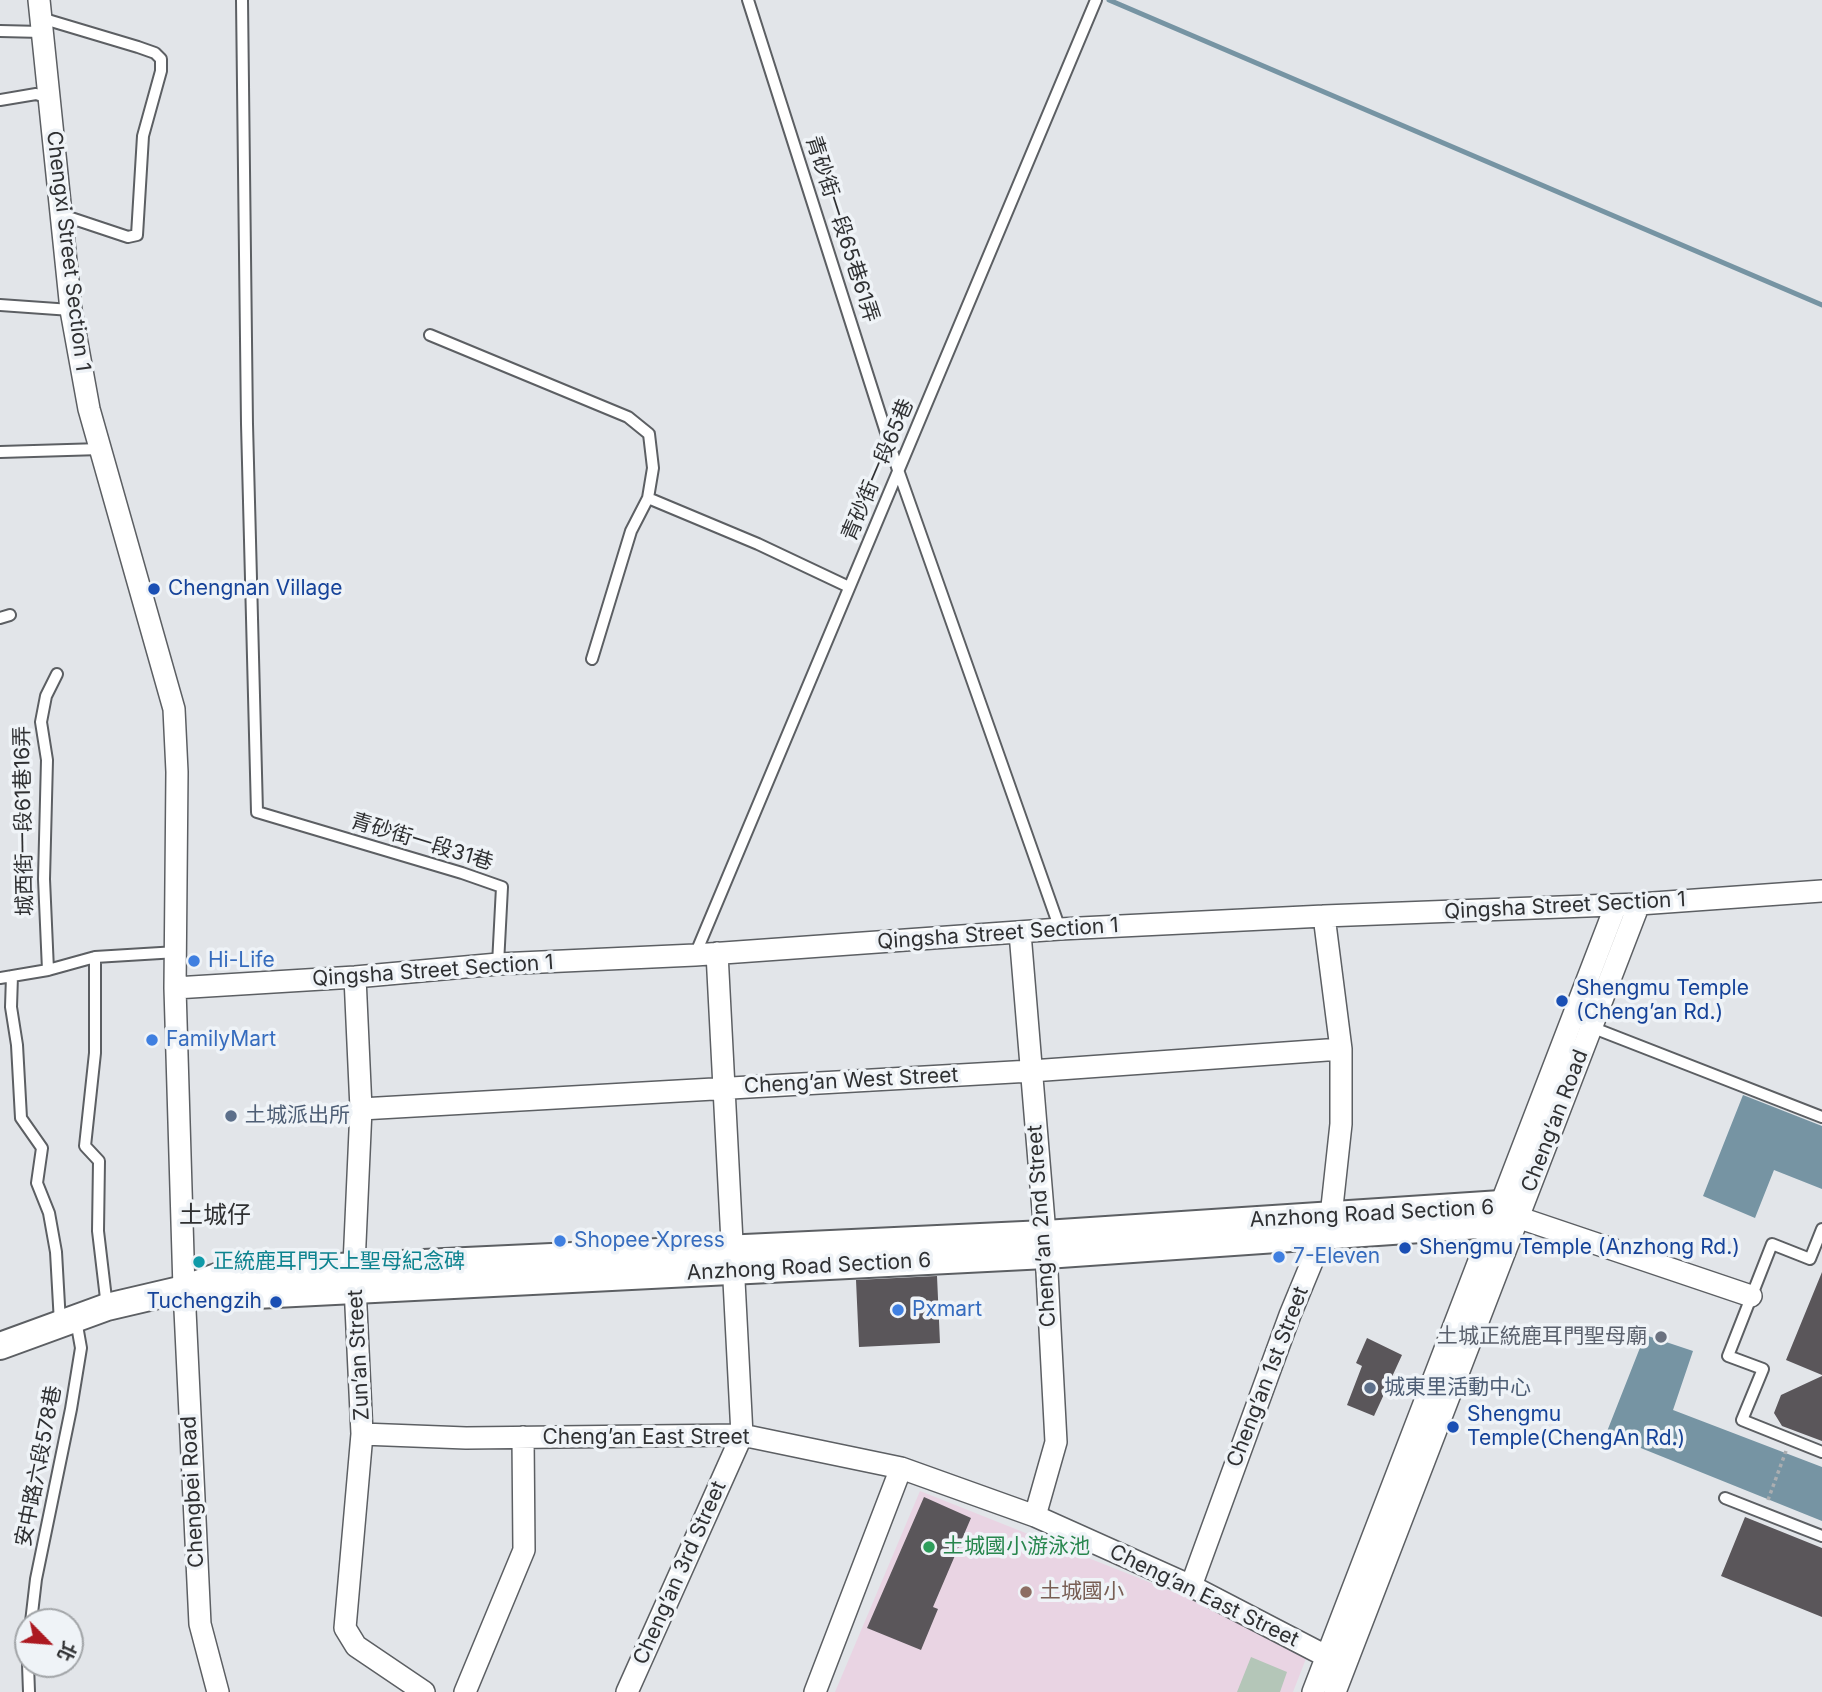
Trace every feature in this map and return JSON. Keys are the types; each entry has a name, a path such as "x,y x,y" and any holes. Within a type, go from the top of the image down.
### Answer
{"street":[{"name":"Chengxi Street Section 1","path":"41,17 71,310 89,409 174,709 177,772 176,988 184,1289"},
{"name":"Qingsha Street Section 1","path":"176,988 355,977 498,964 717,953 1060,929 1639,904 1822,891"},
{"name":"Cheng’an Road","path":"1504,1215 1591,1027 1639,904"},
{"name":"Cheng’an Road","path":"1313,1692 1336,1661 1504,1215 1616,905"},
{"name":"Cheng’an 1st Street","path":"1191,1586 1290,1315 1327,1227 1341,1124 1340,1049 1324,916"},
{"name":"Cheng’an 2nd Street","path":"1020,933 1045,1244 1056,1442 1035,1516"},
{"name":"Cheng’an 3rd Street","path":"627,1692 742,1435 717,953"},
{"name":"Zun’an Street","path":"355,977 361,1109 355,1277 362,1434 345,1628 356,1646 424,1692"},
{"name":"Cheng’an West Street","path":"361,1109 1340,1049"},
{"name":"Anzhong Road Section 6","path":"0,1346 107,1307 184,1289 230,1272 355,1277 1045,1244 1504,1215"},
{"path":"1504,1215 1751,1296"},
{"name":"Chengbei Road","path":"184,1289 200,1624 218,1692"},
{"name":"Cheng’an East Street","path":"362,1434 466,1438 742,1435 901,1468 1035,1516 1191,1586 1336,1661"},
{"path":"465,1692 524,1550 523,1437"},
{"path":"815,1692 901,1468"},
{"name":"Cheng’an Road","path":"1335,1692 1336,1661"}],"lane":[{"name":"青砂街一段31巷","path":"242,0 247,424 257,812 502,887 498,964"},
{"name":"青砂街一段65巷61弄","path":"748,0 898,470 1060,929"},
{"name":"青砂街一段65巷","path":"695,954 1096,0"},
{"path":"0,31 41,17 147,50 161,59 161,71 143,136 136,235 128,237 62,215"},
{"path":"0,100 36,94 49,98"},
{"path":"0,305 71,310"},
{"path":"430,335 628,417 649,434 653,468 648,498 631,531 592,659"},
{"path":"0,452 101,449"},
{"path":"648,498 758,544 849,587"},
{"name":"城西街一段61巷16弄","path":"48,970 44,879 47,760 41,722 46,696 57,674"},
{"path":"0,978 48,970 95,957 177,952"},
{"path":"95,957 95,1053 85,1146 99,1161 98,1231 107,1307"},
{"name":"安中路六段578巷","path":"12,976 11,1007 17,1045 21,1118 43,1148 37,1183 49,1213 68,1320 81,1348 33,1608"},
{"path":"1591,1027 1822,1117"},
{"path":"1822,1229 1810,1259 1772,1244 1728,1356 1763,1370 1742,1420 1822,1452"},
{"path":"1725,1498 1822,1536"}],"path":[{"path":"1763,1513 1790,1439"}],"shaded area":[{"name":"土城國小","path":"920,1491 1194,1600 1307,1656 1293,1692 835,1692"}],"green space":[{"path":"1251,1657 1287,1672 1280,1692 1237,1692"}],"water":[{"path":"1743,1095 1822,1126 1822,1189 1774,1170 1755,1218 1703,1196"},
{"path":"1645,1335 1693,1351 1673,1410 1822,1467 1822,1521 1606,1434"}],"building":[{"path":"1822,1272 1822,1375 1786,1360"},
{"name":"Pxmart","path":"937,1276 940,1343 859,1347 856,1280"},
{"name":"城東里活動中心","path":"1367,1338 1402,1355 1374,1416 1347,1405 1362,1366 1356,1363"},
{"path":"1822,1376 1822,1441 1782,1426 1774,1413 1781,1395"},
{"path":"924,1497 971,1518 933,1607 938,1609 921,1650 867,1628"},
{"path":"1745,1517 1822,1548 1822,1617 1721,1576"}],"waterway":[{"path":"1109,0 1822,305"}],"place":[{"name":"Chengnan Village","path":"154,589"},
{"name":"Hi-Life","path":"194,961"},
{"name":"Shengmu Temple (Cheng’an Rd.)","path":"1562,1001"},
{"name":"FamilyMart","path":"152,1040"},
{"name":"土城派出所","path":"231,1116"},
{"name":"Shopee Xpress","path":"560,1241"},
{"name":"Shengmu Temple (Anzhong Rd.)","path":"1405,1248"},
{"name":"7-Eleven","path":"1279,1257"},
{"name":"正統鹿耳門天上聖母紀念碑","path":"199,1262"},
{"name":"Tuchengzih","path":"276,1302"},
{"name":"Pxmart","path":"898,1310"},
{"name":"土城正統鹿耳門聖母廟","path":"1661,1337"},
{"name":"城東里活動中心","path":"1370,1388"},
{"name":"Shengmu Temple(ChengAn Rd.)","path":"1453,1427"},
{"name":"土城國小游泳池","path":"929,1547"},
{"name":"土城國小","path":"1026,1592"}],"district":[{"name":"土城仔","path":"215,1216"}]}
